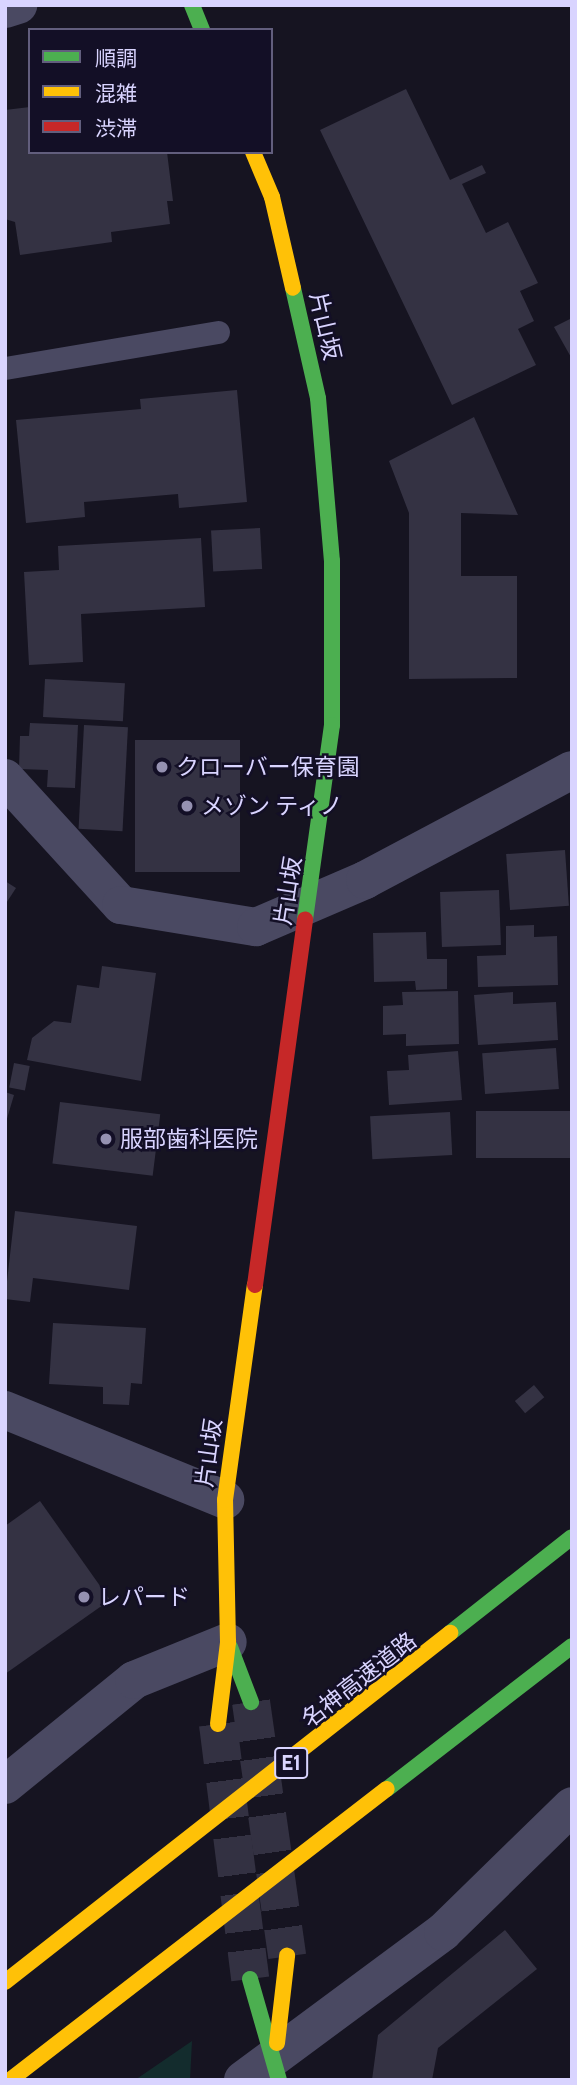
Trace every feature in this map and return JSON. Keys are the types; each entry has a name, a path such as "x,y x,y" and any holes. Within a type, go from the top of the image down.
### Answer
{"main road":[{"path":"191,5 201,28"},
{"name":"片山坂","path":"218,1724 228,1642 225,1500 309,907 332,724 332,561 318,398 272,197 254,154"},
{"name":"名神高速道路","path":"5,1982 572,1537"},
{"name":"片山坂","path":"228,1642 251,1702"},
{"path":"10,2080 572,1646"},
{"path":"278,2068 287,1956"},
{"path":"250,1979 278,2068"}],"street":[{"path":"5,9 18,5"},
{"path":"5,778 121,905 256,927 309,907 572,770"},
{"path":"5,1410 225,1500"},
{"path":"5,1785 134,1680 228,1642"},
{"path":"243,2080 278,2068 443,1931 572,1806"}],"lane":[{"path":"5,368 218,332"}],"green space":[{"path":"192,2041 190,2080 135,2080"}],"building":[{"path":"406,89 450,180 482,165 486,173 462,184 486,233 508,222 538,283 520,291 534,321 518,329 536,365 452,405 320,130"},
{"path":"28,107 28,154 167,154 173,201 167,201 170,224 111,232 112,242 20,255 15,222 5,219 5,110"},
{"path":"572,318 572,359 554,327"},
{"path":"237,390 247,502 179,508 178,494 84,502 85,517 26,523 16,420 141,409 140,399"},
{"path":"474,417 518,515 461,513 461,576 517,576 517,678 409,679 409,513 389,461"},
{"path":"260,528 262,569 213,572 211,531"},
{"path":"201,538 205,607 81,614 83,662 29,665 24,572 59,570 58,546"},
{"path":"45,679 125,683 123,721 43,717"},
{"path":"30,723 78,725 75,788 47,787 48,770 19,769 20,736 29,736"},
{"path":"84,725 128,727 122,831 79,829"},
{"name":"メゾン ティノ","path":"135,740 240,740 240,872 135,872"},
{"path":"565,850 569,906 510,910 506,854"},
{"path":"5,881 16,888 5,905"},
{"path":"499,890 501,945 442,947 440,892"},
{"path":"534,925 534,937 557,936 558,985 478,987 477,956 506,955 506,926"},
{"path":"426,932 427,959 447,959 447,989 416,990 415,981 374,982 373,933"},
{"path":"102,966 156,973 141,1081 27,1060 32,1038 54,1021 71,1023 77,985 99,988"},
{"path":"458,991 459,1044 406,1046 406,1034 383,1035 383,1006 403,1005 402,992"},
{"path":"513,992 513,1004 556,1002 558,1040 478,1045 474,995"},
{"path":"556,1048 559,1089 485,1094 482,1053"},
{"path":"458,1051 462,1100 389,1105 387,1071 409,1070 408,1055"},
{"path":"14,1063 30,1066 25,1091 9,1088"},
{"path":"5,1092 14,1095 6,1122 5,1121"},
{"name":"服部歯科医院","path":"60,1102 160,1114 153,1176 52,1164"},
{"path":"476,1111 572,1111 572,1158 476,1158"},
{"path":"450,1112 452,1155 372,1159 370,1116"},
{"path":"15,1211 137,1226 129,1290 33,1278 30,1302 5,1299"},
{"path":"53,1323 146,1328 142,1384 131,1383 129,1405 103,1404 103,1387 49,1384"},
{"path":"534,1385 544,1397 525,1413 515,1401"},
{"path":"40,1501 110,1600 5,1674 5,1526"},
{"path":"505,1930 537,1969 438,2048 432,2080 372,2080 378,2035"}],"tunnel":[{"path":"251,1702 287,1956"},
{"path":"218,1724 250,1979"}],"traffic: fast":[{"path":"192,5 201,28"},
{"path":"293,288 318,398 332,561 332,725 305,919"},
{"path":"450,1633 572,1537"},
{"path":"387,1789 572,1646"},
{"path":"230,1647 251,1702"},
{"path":"250,1979 279,2080"}],"traffic: slow":[{"path":"254,154 272,197 293,288"},
{"path":"218,1724 228,1642 225,1500 255,1285"},
{"path":"5,1982 450,1633"},
{"path":"10,2080 387,1789"},
{"path":"277,2043 287,1956"}],"traffic: jam":[{"path":"255,1285 305,919"}],"place":[{"name":"クローバー保育園","path":"162,767"},
{"name":"メゾン ティノ","path":"187,806"},
{"name":"服部歯科医院","path":"106,1139"},
{"name":"レパード","path":"84,1597"}]}
